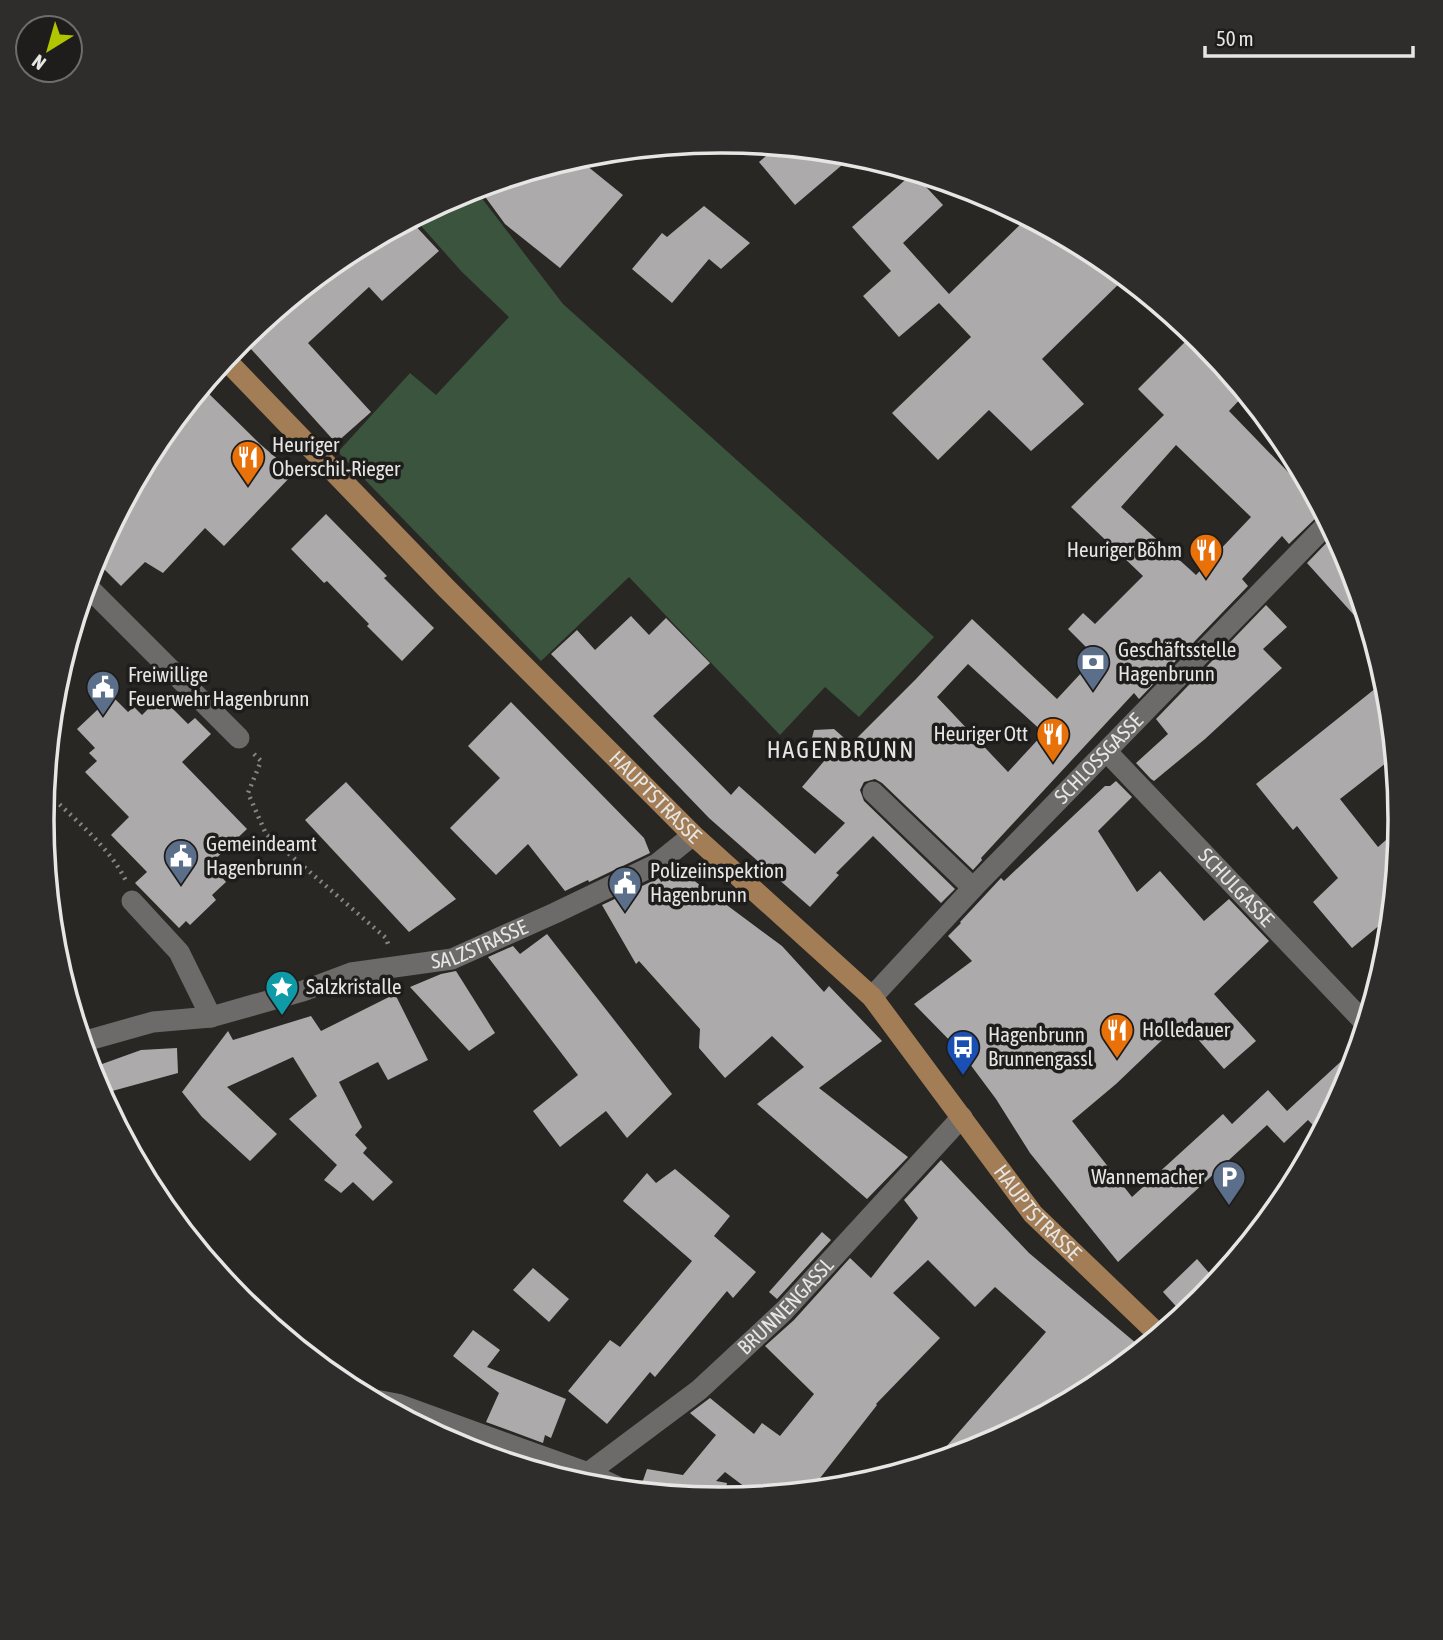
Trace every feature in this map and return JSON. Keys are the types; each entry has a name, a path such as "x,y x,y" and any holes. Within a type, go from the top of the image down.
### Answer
{"main road":[{"name":"HAUPTSTRASSE","path":"232,367 446,588 693,835 872,997 1033,1214 1153,1328"}],"street":[{"name":"SCHLOSSGASSE","path":"872,997 973,888 1322,529"},
{"path":"95,594 239,738"},
{"name":"SCHULGASSE","path":"1107,752 1359,1016"},
{"path":"873,792 973,888"},
{"name":"SALZSTRASSE","path":"92,1039 153,1022 211,1017 303,991 351,972 452,959 657,864 693,835"},
{"path":"132,901 179,952 211,1017"},
{"name":"BRUNNENGASSL","path":"588,1473 699,1390 784,1311 962,1117"},
{"path":"405,1407 588,1473"}],"path":[{"path":"261,761 248,793 266,834 386,938 397,965"},
{"path":"55,802 91,835 122,873 132,901"}],"green space":[{"path":"482,198 563,304 934,637 859,717 825,687 780,735 629,577 541,661 338,452 410,373 436,395 509,317 462,272 420,225"}],"building":[{"path":"768,154 843,164 795,205 759,162"},
{"path":"588,167 623,195 560,268 505,224 485,197 549,175"},
{"path":"906,179 923,184 943,205 903,243 949,294 1021,224 1055,242 1119,284 1042,359 1084,404 1031,451 989,410 938,460 892,413 971,337 939,303 899,337 863,296 891,271 852,227"},
{"path":"704,206 750,243 721,269 709,259 672,303 632,269 662,233 667,237"},
{"path":"417,227 439,251 382,301 369,287 308,343 371,412 336,443 250,348 315,291 351,265"},
{"path":"1186,341 1239,400 1229,411 1290,472 1316,518 1289,544 1282,536 1242,579 1248,586 1139,699 1134,693 981,858 973,870 882,783 875,779 864,782 860,790 864,801 955,889 941,903 873,836 836,873 839,875 810,907 709,818 551,654 577,630 595,650 631,616 649,635 666,618 710,663 653,716 731,795 739,786 815,854 845,823 802,787 825,760 810,746 814,730 834,729 851,744 972,619 1057,699 1096,657 1068,629 1083,613 1095,624 1143,576 1071,507 1164,415 1138,389","holes":["1176,445 1251,517 1196,575 1121,507","968,664 1044,733 1008,772 937,697"]},
{"path":"209,394 294,473 224,546 205,528 163,573 145,562 121,586 104,569 123,525 167,449"},
{"path":"326,514 434,628 402,661 327,581 324,583 291,549"},
{"path":"1328,542 1357,618 1307,563"},
{"path":"1266,605 1287,627 1263,649 1282,668 1205,739 1154,781 1136,763 1168,734 1156,719"},
{"path":"1376,688 1386,763 1340,799 1378,847 1386,840 1388,842 1387,864 1380,925 1352,948 1313,902 1338,878 1297,826 1293,830 1256,784"},
{"path":"112,696 128,712 134,707 142,715 155,702 158,705 164,700 188,724 195,718 211,734 182,762 247,829 210,864 226,882 212,895 216,900 190,925 186,921 179,928 135,883 147,872 111,835 129,817 85,772 97,761 89,753 95,748 77,729"},
{"path":"511,702 644,838 650,853 565,891 528,844 496,875 450,828 500,778 468,746"},
{"path":"1116,781 1132,797 1098,831 1137,892 1160,871 1204,921 1229,899 1269,941 1214,994 1256,1041 1224,1069 1182,1021 1116,1084 1072,1121 1132,1197 1223,1114 1232,1124 1268,1090 1287,1111 1344,1059 1314,1126 1308,1120 1284,1143 1267,1125 1118,1262 1030,1153 996,1099 961,1052 914,1004 972,961 948,936 960,922 1001,878 1004,881 1105,786"},
{"path":"346,782 456,899 409,932 305,820"},
{"path":"681,871 782,946 824,992 829,986 882,1041 819,1088 908,1157 867,1199 757,1104 804,1067 772,1036 725,1078 699,1048 700,1029 639,961 636,964 602,905 659,878 661,882"},
{"path":"547,934 672,1094 627,1138 606,1111 560,1147 533,1111 578,1075 488,957 513,946 520,954"},
{"path":"456,971 495,1033 469,1051 410,987"},
{"path":"395,994 428,1060 388,1080 378,1062 339,1082 362,1127 355,1135 367,1148 363,1153 393,1182 373,1201 353,1182 341,1193 324,1180 337,1165 289,1119 317,1096 293,1057 227,1087 277,1134 250,1161 202,1117 182,1092 228,1031 233,1040 311,1016 321,1031"},
{"path":"177,1048 178,1073 112,1091 101,1064 141,1050"},
{"path":"941,1160 1029,1253 1136,1343 1055,1398 1017,1418 944,1449 1046,1332 995,1287 975,1307 928,1260 893,1293 940,1338 876,1404 818,1480 744,1486 725,1472 716,1481 727,1483 726,1487 642,1483 647,1469 683,1475 716,1435 690,1413 710,1398 754,1434 762,1423 780,1436 814,1394 765,1346 794,1320 850,1258 871,1278 918,1218 904,1200"},
{"path":"675,1169 730,1216 714,1236 756,1272 733,1298 727,1291 655,1377 650,1372 607,1424 568,1391 610,1340 620,1347 692,1261 623,1201 647,1173 656,1183"},
{"path":"822,1232 831,1240 777,1299 769,1292"},
{"path":"1197,1259 1210,1274 1177,1307 1163,1292"},
{"path":"533,1268 569,1299 549,1322 513,1290"},
{"path":"473,1330 500,1350 487,1367 566,1399 551,1438 545,1435 543,1443 486,1422 499,1393 453,1356"}],"place":[{"name":"Heuriger Oberschil-Rieger","path":"248,487"},
{"name":"Heuriger Böhm","path":"1206,580"},
{"name":"Geschäftsstelle Hagenbrunn","path":"1093,692"},
{"name":"Freiwillige Feuerwehr Hagenbrunn","path":"103,717"},
{"name":"Heuriger Ott","path":"1053,764"},
{"name":"Gemeindeamt Hagenbrunn","path":"181,886"},
{"name":"Polizeiinspektion Hagenbrunn","path":"625,913"},
{"name":"Salzkristalle","path":"282,1017"},
{"name":"Holledauer","path":"1117,1060"},
{"name":"Hagenbrunn Brunnengassl","path":"963,1077"},
{"name":"Wannemacher","path":"1229,1207"}],"district":[{"name":"HAGENBRUNN","path":"841,750"}]}
